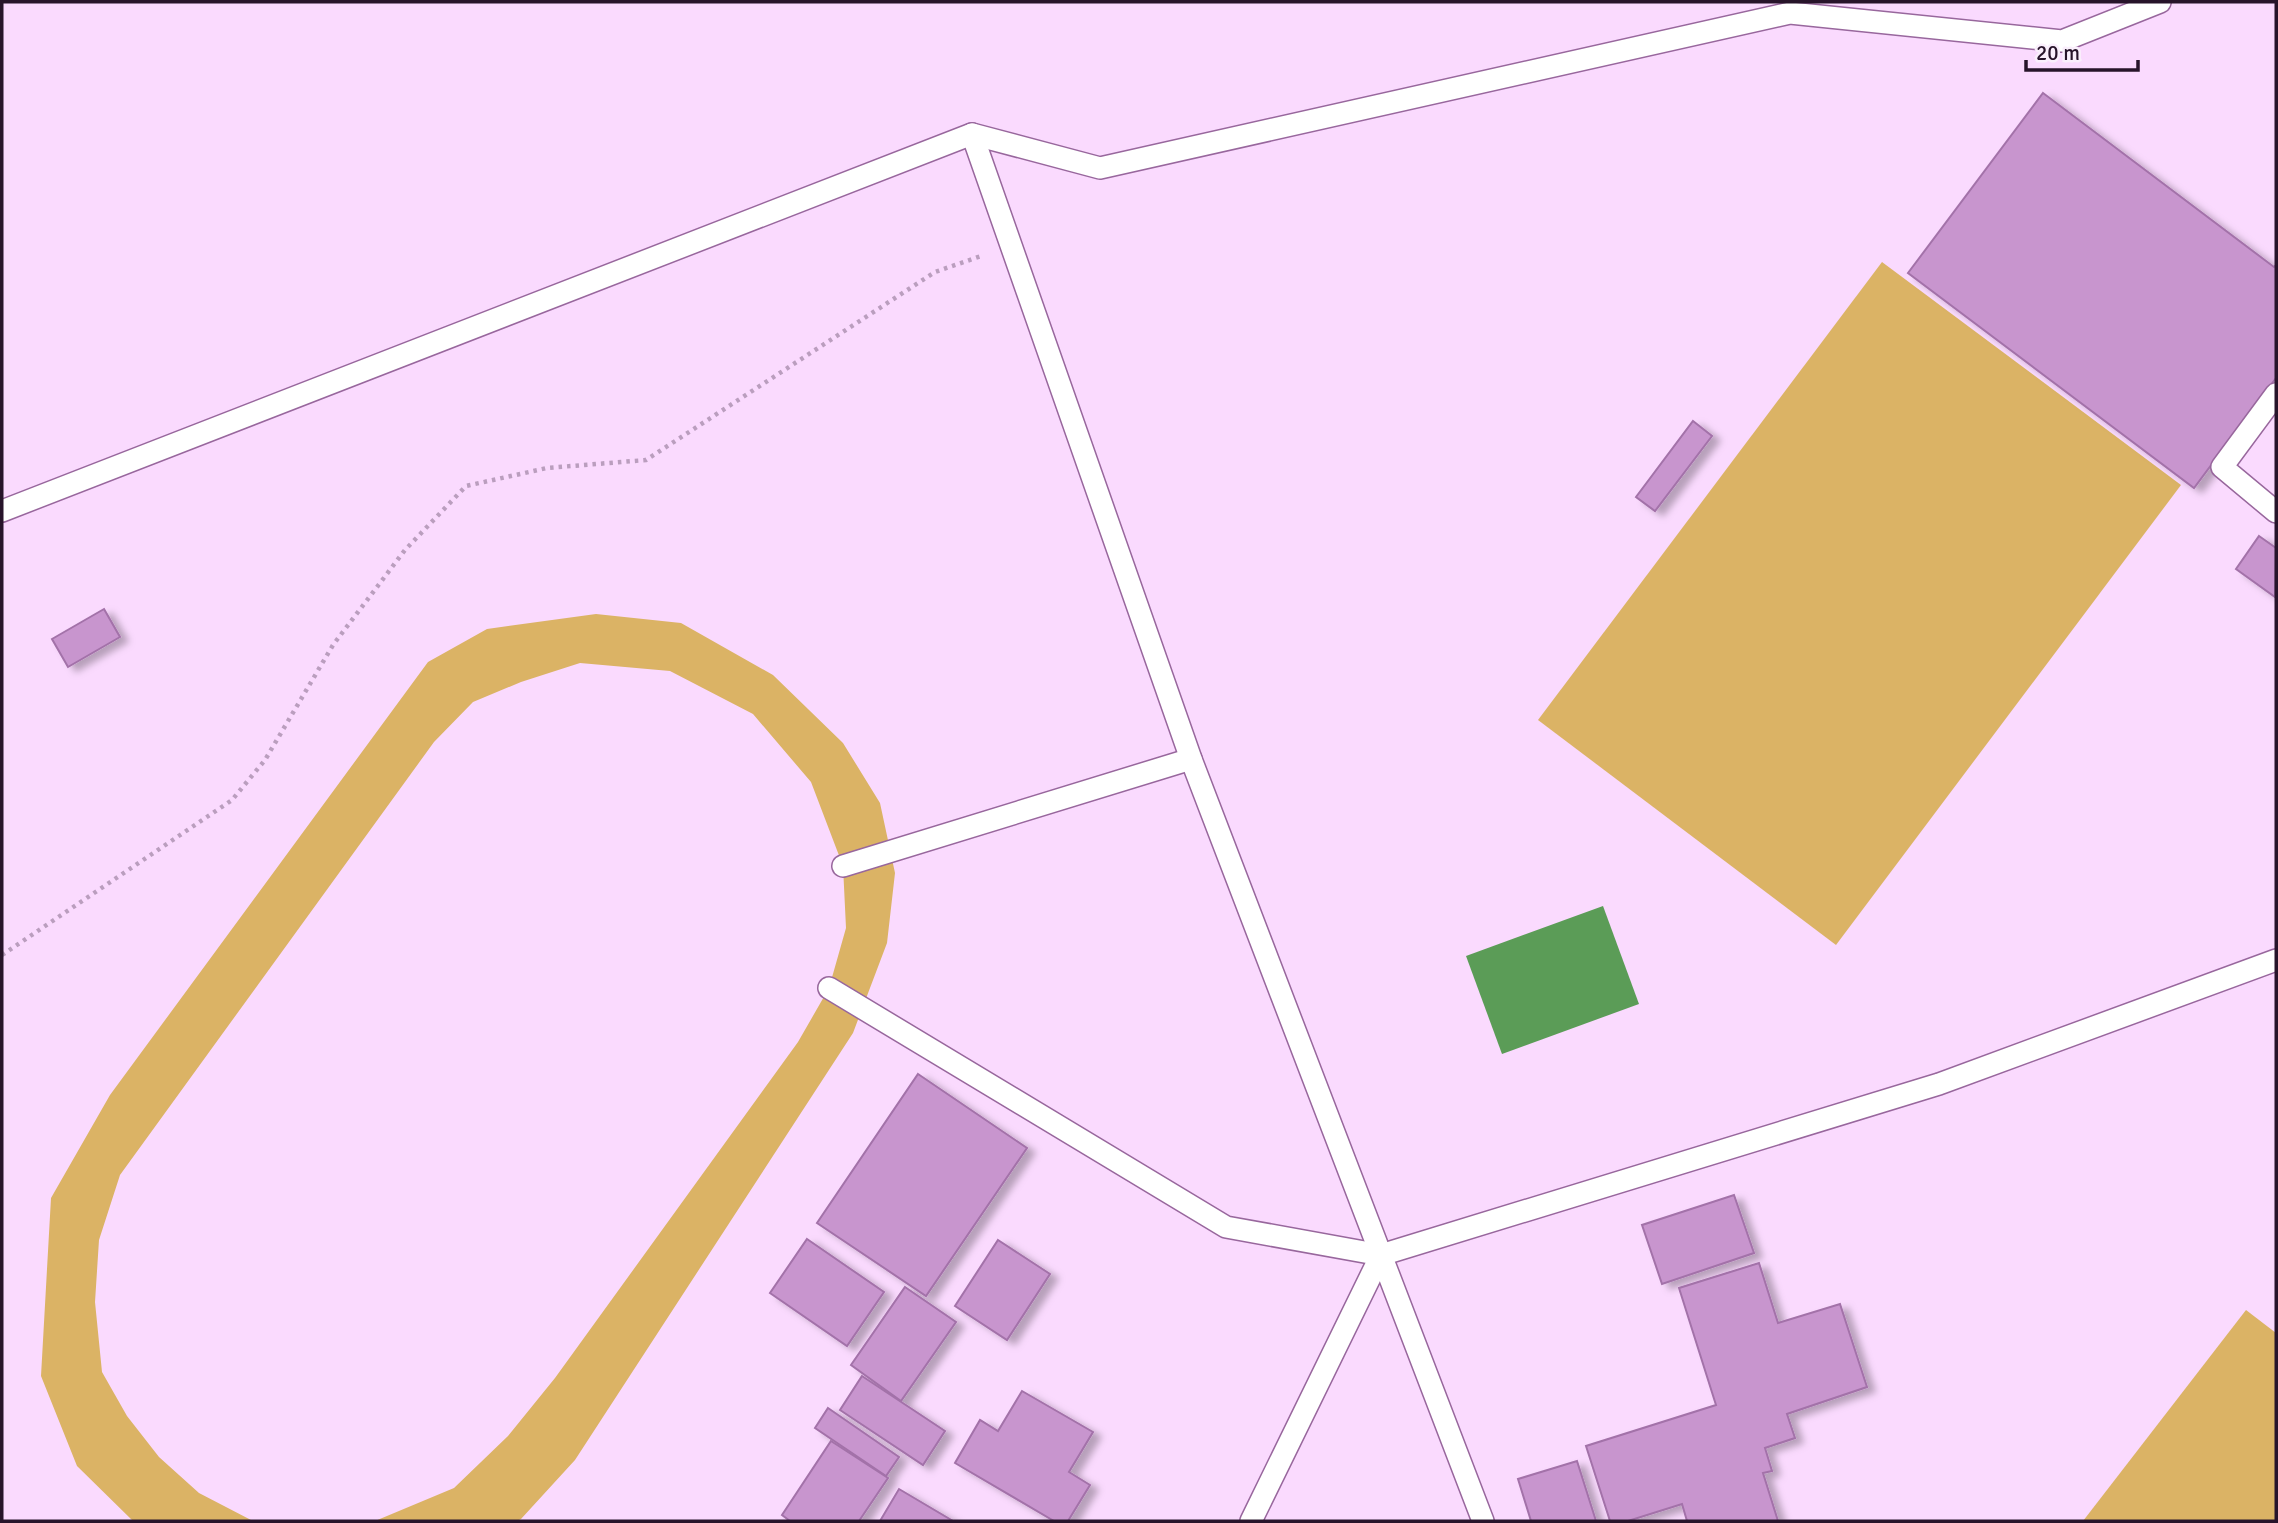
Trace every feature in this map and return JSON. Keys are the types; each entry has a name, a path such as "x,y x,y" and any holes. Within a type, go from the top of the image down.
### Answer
{"lane":[{"path":"2,511 972,134 1100,168 1790,13 2062,41 2160,2"},
{"path":"972,134 1191,759 1483,1521"},
{"path":"2276,394 2222,467 2276,512"},
{"path":"843,866 1191,759"},
{"path":"829,988 1226,1227 1381,1255 1939,1084 2276,960"},
{"path":"1251,1521 1381,1255"}],"path":[{"path":"2,955 232,800 265,760 341,635 405,550 466,486 547,468 646,460 935,272 1011,245"}],"shaded area":[{"path":"1882,262 2181,485 1836,945 1538,720"},
{"path":"596,614 681,623 773,675 843,743 880,803 895,873 887,943 853,1033 575,1460 521,1519 375,1521 454,1488 508,1436 555,1378 798,1042 829,988 846,928 843,866 811,782 753,714 670,671 580,663 521,682 473,702 434,742 120,1175 99,1240 95,1302 102,1372 127,1416 159,1457 199,1493 251,1520 259,1521 133,1521 77,1466 41,1376 51,1198 110,1095 428,662 487,629"},
{"path":"1603,906 1639,1004 1502,1054 1466,956"},
{"path":"2246,1310 2276,1333 2276,1521 2083,1521"}],"building":[{"path":"2043,93 2274,267 2276,265 2276,378 2194,488 1908,273"},
{"path":"1693,421 1712,436 1655,511 1636,497"},
{"path":"2259,536 2276,548 2275,597 2236,569"},
{"path":"104,609 120,637 68,667 52,639"},
{"path":"918,1074 1027,1148 926,1296 817,1223"},
{"path":"1734,1195 1754,1253 1662,1284 1642,1225"},
{"path":"807,1239 884,1292 847,1346 770,1293"},
{"path":"998,1240 1050,1274 1007,1340 955,1306"},
{"path":"1759,1263 1778,1323 1840,1304 1867,1387 1787,1414 1795,1438 1765,1448 1772,1471 1763,1473 1778,1521 1687,1521 1682,1504 1628,1521 1610,1521 1586,1446 1716,1405 1679,1288"},
{"path":"905,1287 956,1322 901,1401 851,1365"},
{"path":"862,1376 945,1431 923,1465 840,1410"},
{"path":"1022,1391 1093,1432 1069,1472 1090,1485 1068,1521 1054,1521 955,1463 980,1420 998,1431"},
{"path":"828,1408 899,1457 886,1476 815,1428"},
{"path":"831,1441 888,1478 859,1521 790,1521 782,1515"},
{"path":"1577,1461 1596,1521 1531,1521 1518,1479"},
{"path":"899,1489 953,1521 880,1521"}]}
